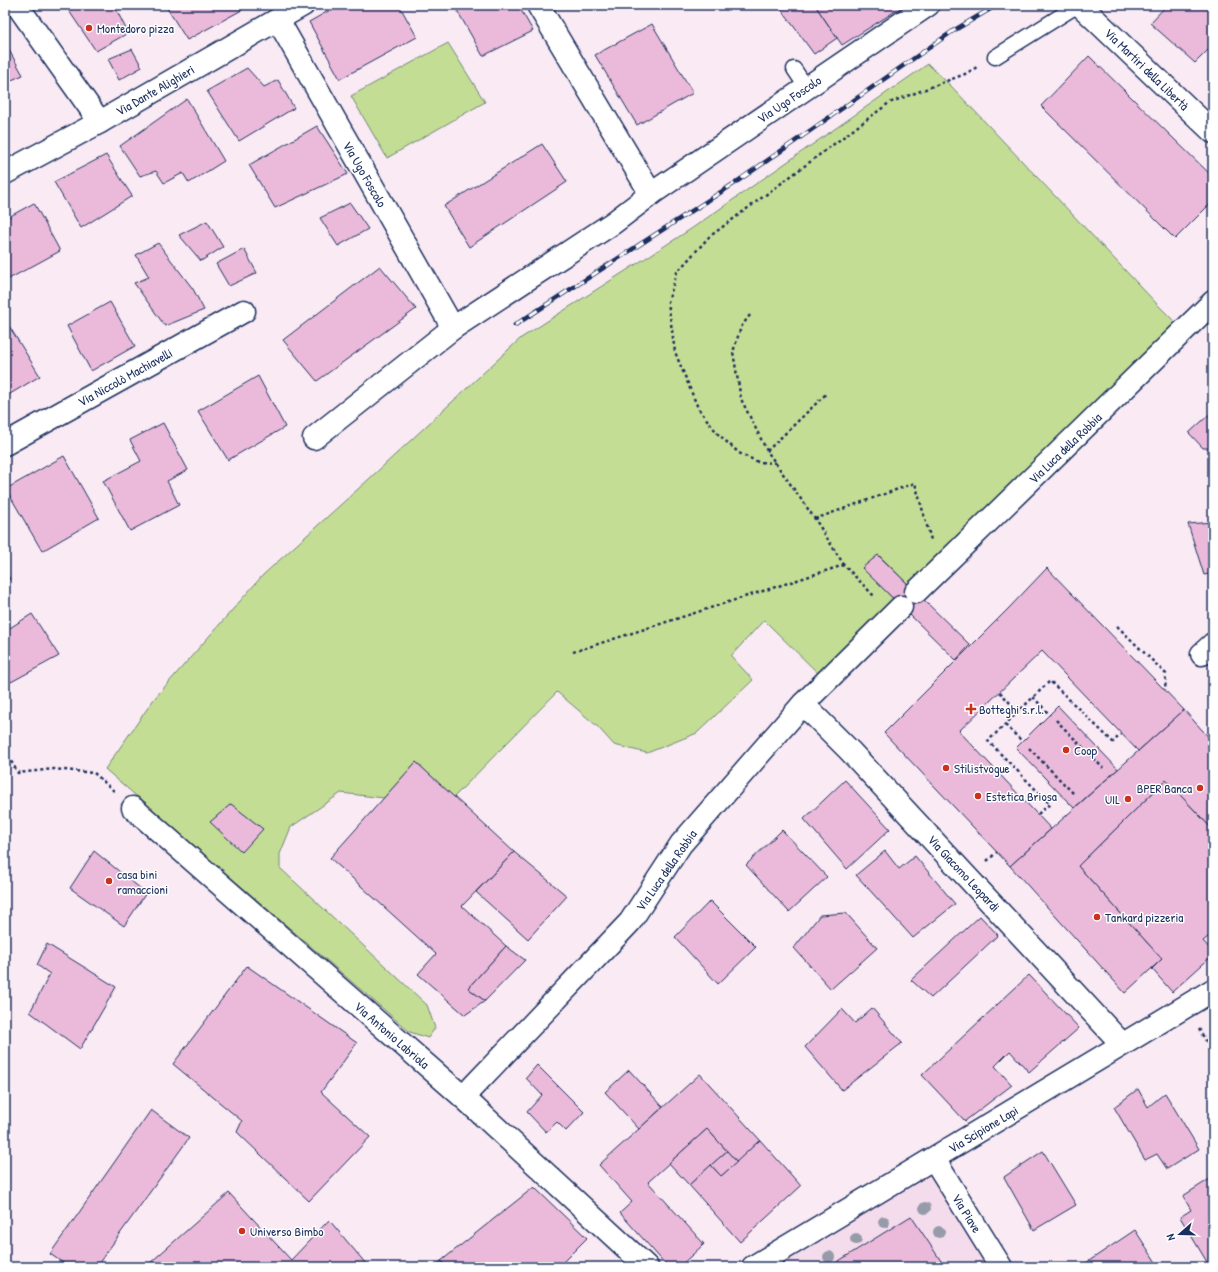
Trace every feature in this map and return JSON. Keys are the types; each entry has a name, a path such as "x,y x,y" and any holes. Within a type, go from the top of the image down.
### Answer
{"street":[{"path":"17,5 100,122"},
{"name":"Via Dante Alighieri","path":"5,173 100,122 303,5"},
{"path":"538,5 651,194"},
{"name":"Via Ugo Foscolo","path":"314,438 453,328 613,223 651,194 928,5"},
{"name":"Via Martiri della Libertà","path":"1079,5 1213,132"},
{"name":"Via Ugo Foscolo","path":"278,20 453,328"},
{"name":"Via Luca della Robbia","path":"463,1097 630,922 680,844 803,704 1213,302"},
{"name":"Via Niccolò Machiavelli","path":"5,444 244,311"},
{"name":"Via Giacomo Leopardi","path":"803,704 856,757 1122,1044"},
{"name":"Via Antonio Labriola","path":"133,808 463,1097 647,1267"},
{"name":"Via Scipione Lapi","path":"753,1267 1213,990"},
{"name":"Via Piave","path":"934,1159 994,1264"}],"lane":[{"path":"995,57 1079,5"},
{"path":"794,69 806,88"}],"path":[{"path":"776,463 758,462 738,453 718,434 698,408 676,352 668,302 677,272 709,237 889,103 965,74 995,57"},
{"path":"750,315 741,327 733,352 740,399 767,451 815,519 844,566 904,605"},
{"path":"767,451 827,393"},
{"path":"815,519 915,483 940,569"},
{"path":"573,652 844,566"},
{"path":"1117,626 1166,674 1165,690"},
{"path":"1038,814 1050,804 988,741 1033,697 1050,681 1113,742 1121,734"},
{"path":"1000,692 1018,712"},
{"path":"1033,697 1050,714"},
{"path":"1056,720 1102,768"},
{"path":"1005,725 1022,741"},
{"path":"1029,748 1074,794"},
{"path":"5,751 18,773 54,769 94,773"},
{"path":"1209,947 1213,943"}],"shaded area":[{"path":"934,1159 1001,1267 753,1267"}],"green space":[{"path":"448,43 485,102 387,158 351,96"},
{"path":"928,64 952,87 1184,331 916,592 879,555 863,568 901,607 826,681 764,620 731,656 753,680 697,733 647,753 614,745 597,726 557,692 454,797 416,762 384,798 341,793 291,827 280,854 280,868 427,1005 435,1028 428,1038 410,1032 105,769 154,699 263,575 521,338 691,229"}],"building":[{"path":"65,5 114,5 128,33 96,51"},
{"path":"165,5 251,5 187,40"},
{"path":"339,5 399,5 417,37 340,79 309,22"},
{"path":"454,5 518,5 533,31 483,56"},
{"path":"778,5 815,5 837,38 814,54"},
{"path":"815,5 905,5 842,45"},
{"path":"1167,5 1213,5 1213,45 1195,63 1150,23"},
{"path":"652,24 693,93 637,125 595,55"},
{"path":"5,43 23,75 5,83"},
{"path":"132,49 142,67 119,80 108,59"},
{"path":"1089,56 1213,177 1213,201 1175,239 1041,106"},
{"path":"247,68 264,87 278,80 294,108 239,141 207,91"},
{"path":"187,99 224,161 189,183 183,173 164,183 156,171 140,176 120,146"},
{"path":"317,126 348,174 275,208 249,165"},
{"path":"542,144 567,182 469,247 444,206"},
{"path":"106,155 132,196 81,228 54,182"},
{"path":"34,203 60,251 5,281 5,219"},
{"path":"350,203 368,229 338,246 320,218"},
{"path":"207,221 223,247 201,261 179,235"},
{"path":"158,243 193,289 204,310 165,326 134,283 149,277 136,255"},
{"path":"244,249 257,273 229,286 216,264"},
{"path":"380,266 416,309 317,381 283,340"},
{"path":"110,302 135,346 91,371 67,326"},
{"path":"6,321 40,376 5,397 5,322"},
{"path":"258,376 285,427 228,460 198,411"},
{"path":"1213,411 1213,448 1203,448 1189,433"},
{"path":"163,423 188,470 167,481 179,505 130,531 103,481 141,461 130,440"},
{"path":"64,456 99,518 42,551 6,489"},
{"path":"1213,522 1213,573 1204,575 1188,524"},
{"path":"878,555 970,645 956,660 862,568"},
{"path":"1047,568 1184,710 1138,751 1042,651 959,731 1051,829 1010,866 884,733"},
{"path":"5,570 10,579 5,582"},
{"path":"32,614 59,656 11,682 5,672 5,631"},
{"path":"1058,706 1118,769 1074,808 1016,748"},
{"path":"1184,710 1213,742 1213,830 1166,780 1078,866 1162,959 1125,993 1010,866"},
{"path":"416,762 514,852 462,906 506,946 468,988 485,1001 465,1015 418,974 436,954 330,858"},
{"path":"845,780 890,829 847,869 804,819"},
{"path":"1166,780 1213,830 1213,933 1203,941 1213,952 1213,955 1172,992 1152,969 1162,959 1078,866"},
{"path":"231,804 263,829 242,852 210,822"},
{"path":"782,830 827,877 789,912 746,865"},
{"path":"94,851 146,893 124,926 70,888"},
{"path":"885,851 899,869 915,856 955,904 913,938 856,875"},
{"path":"514,852 567,896 528,939 476,892"},
{"path":"710,901 756,947 718,984 675,937"},
{"path":"846,913 877,948 831,989 794,948 820,915"},
{"path":"980,916 998,935 931,998 911,980"},
{"path":"47,944 116,987 80,1049 30,1012 50,974 37,965"},
{"path":"506,946 525,960 485,1001 468,988"},
{"path":"247,966 357,1043 321,1092 370,1137 309,1201 237,1132 242,1121 173,1064"},
{"path":"1029,975 1079,1028 1029,1072 1010,1051 995,1066 1012,1085 965,1121 922,1075"},
{"path":"872,1008 902,1043 842,1090 805,1047 842,1009 855,1023"},
{"path":"537,1065 584,1112 566,1131 557,1122 546,1132 527,1112 542,1095 526,1078"},
{"path":"629,1070 663,1107 639,1129 605,1092"},
{"path":"700,1074 760,1140 737,1162 707,1129 648,1182 704,1244 679,1267 668,1267 620,1213 632,1202 599,1165"},
{"path":"1138,1089 1148,1107 1165,1093 1199,1149 1167,1169 1157,1154 1145,1160 1114,1107"},
{"path":"151,1110 189,1138 96,1267 69,1267 50,1254"},
{"path":"707,1129 727,1151 689,1185 669,1163"},
{"path":"760,1140 801,1186 740,1242 689,1185 711,1165 721,1176"},
{"path":"727,1151 737,1162 721,1176 711,1165"},
{"path":"1043,1151 1076,1205 1034,1230 1004,1177"},
{"path":"1213,1177 1213,1267 1210,1267 1180,1217 1191,1210 1183,1196"},
{"path":"534,1187 587,1238 558,1267 446,1267 441,1261"},
{"path":"229,1193 291,1260 329,1220 367,1265 365,1267 153,1267 150,1263"},
{"path":"911,1216 945,1267 829,1267"},
{"path":"1135,1230 1159,1267 1080,1267"},
{"path":"441,1261 446,1267 434,1267"}],"railway":[{"path":"515,325 735,183 953,31 997,5"}],"place":[{"name":"Montedoro pizza","path":"89,28"},
{"name":"Botteghi s.r.l.","path":"971,709"},
{"name":"Coop","path":"1066,750"},
{"name":"Stilistvogue","path":"946,768"},
{"name":"BPER Banca","path":"1200,788"},
{"name":"Estetica Briosa","path":"978,796"},
{"name":"UIL","path":"1128,799"},
{"name":"casa bini ramaccioni","path":"109,881"},
{"name":"Tankard pizzeria","path":"1097,917"},
{"name":"Universo Bimbo","path":"242,1231"}]}
